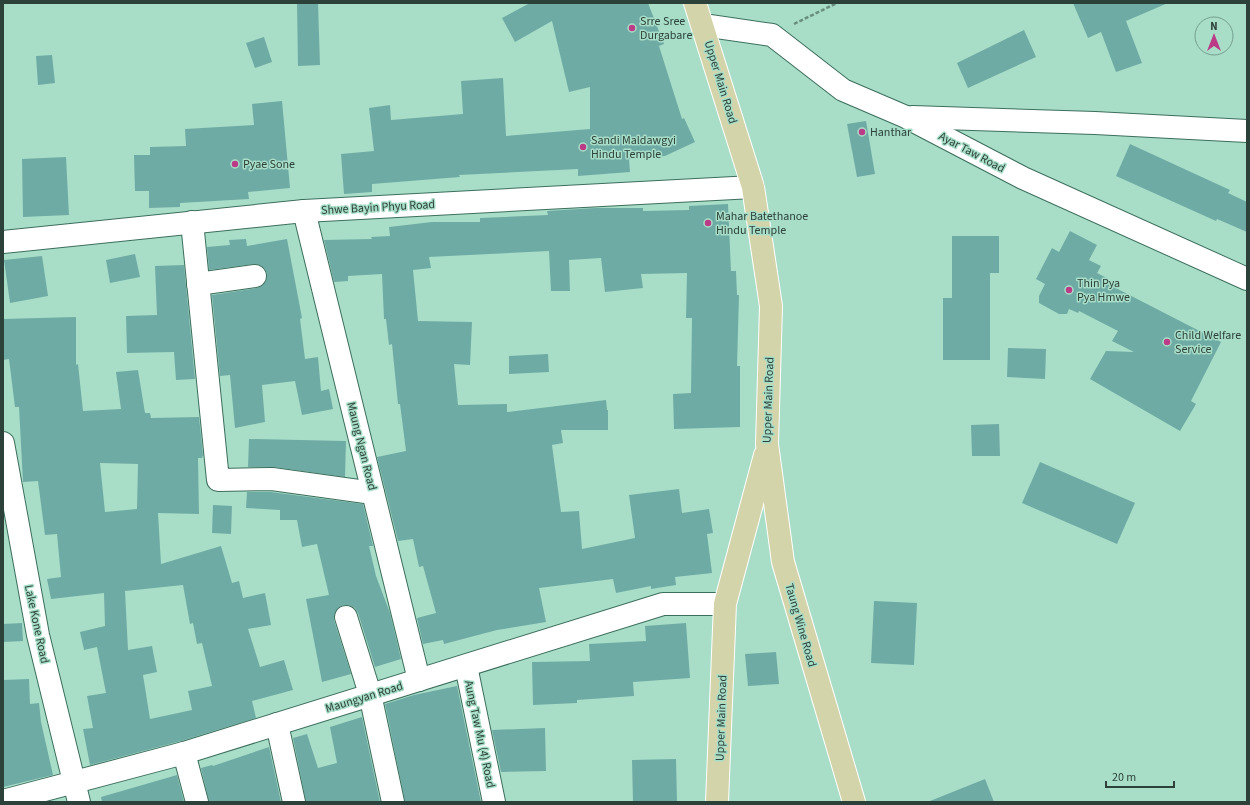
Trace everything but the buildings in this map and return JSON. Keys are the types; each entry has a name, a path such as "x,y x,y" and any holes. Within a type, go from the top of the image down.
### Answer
{"main road":[{"name":"Upper Main Road","path":"695,3 753,187 771,306 767,444 725,604 718,802"},
{"name":"Taung Wine Road","path":"767,444 783,562 854,802"}],"street":[{"name":"Ayar Taw Road","path":"703,25 772,35 842,90 906,117 1023,178 1247,279"},
{"path":"906,117 1095,123 1247,132"},
{"name":"Shwe Bayin Phyu Road","path":"3,242 304,211 753,187"},
{"name":"Maung Ngan Road","path":"304,211 419,680"},
{"path":"192,222 218,480 272,479 373,493"},
{"path":"198,284 255,276"},
{"name":"Lake Kone Road","path":"3,444 38,635 77,792"},
{"name":"Maungyan Road","path":"3,802 77,792 184,753 663,604 725,604"},
{"path":"346,617 370,694 393,802"},
{"name":"Aung Taw Mu (4) Road","path":"466,666 494,802"},
{"path":"277,724 294,802"},
{"path":"184,753 197,802"}],"path":[{"path":"772,35 837,3"}],"place":[{"name":"Srre Sree Durgabare","path":"632,28"},
{"name":"Hanthar","path":"862,132"},
{"name":"Sandi Maldawgyi Hindu Temple","path":"583,147"},
{"name":"Pyae Sone","path":"235,164"},
{"name":"Mahar Batethanoe Hindu Temple","path":"708,223"},
{"name":"Thin Pya Pya Hmwe","path":"1069,290"},
{"name":"Child Welfare Service","path":"1167,342"}]}
